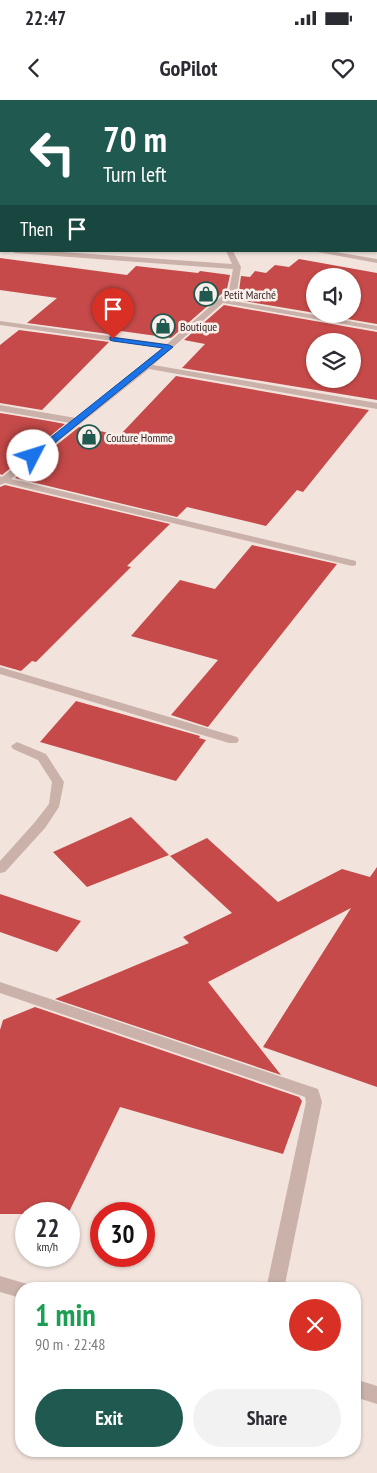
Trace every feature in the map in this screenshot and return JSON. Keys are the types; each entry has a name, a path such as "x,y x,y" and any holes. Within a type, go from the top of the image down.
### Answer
{"street":[{"path":"28,252 236,268"},
{"path":"2,481 147,366 233,291 236,268 229,252"},
{"path":"321,252 377,261"},
{"path":"355,258 363,252"},
{"path":"222,301 377,328"},
{"path":"0,323 169,347"},
{"path":"147,366 377,406"},
{"path":"0,408 76,421"},
{"path":"2,481 352,562"},
{"path":"0,670 234,740"},
{"path":"0,869 40,825 55,804 58,782 42,757 17,746"},
{"path":"0,987 312,1093 314,1102 276,1282"},
{"path":"0,1284 15,1288"},
{"path":"361,1390 377,1395"}],"building":[{"path":"0,258 127,275 136,266 230,275 227,289 171,338 121,331 116,335 27,323 57,298 0,290"},
{"path":"299,259 349,268 306,268 306,311 232,299 239,291 241,276 250,277 255,271 266,273 275,265 289,267"},
{"path":"361,270 377,273 377,324 361,321"},
{"path":"224,305 306,319 306,323 326,323 377,332 377,400 182,368 205,344 184,340"},
{"path":"19,330 109,342 42,410 0,403 0,345"},
{"path":"176,376 369,410 303,492 297,490 266,526 187,507 177,517 15,478 79,427 120,435"},
{"path":"0,413 65,424 2,475 0,474"},
{"path":"5,485 170,524 127,566 131,567 36,662 32,661 21,671 0,665 0,487"},
{"path":"252,545 337,564 208,727 171,715 218,660 131,636 180,580 215,589"},
{"path":"76,701 200,736 199,738 206,740 176,781 40,742"},
{"path":"131,817 169,855 87,887 53,852"},
{"path":"207,838 278,902 342,869 370,877 377,867 377,1087 263,1047 351,908 208,982 281,1075 55,999 189,943 183,937 232,913 170,856"},
{"path":"0,894 81,921 57,952 0,932"},
{"path":"35,1007 299,1097 302,1101 283,1154 120,1107 74,1202 15,1202 15,1214 0,1214 0,1030 3,1020"}],"place":[{"name":"Petit Marché","path":"206,294"},
{"name":"Boutique","path":"163,326"},
{"name":"Couture Homme","path":"89,437"}],"route":[{"path":"33,456 169,347 113,339"}]}
